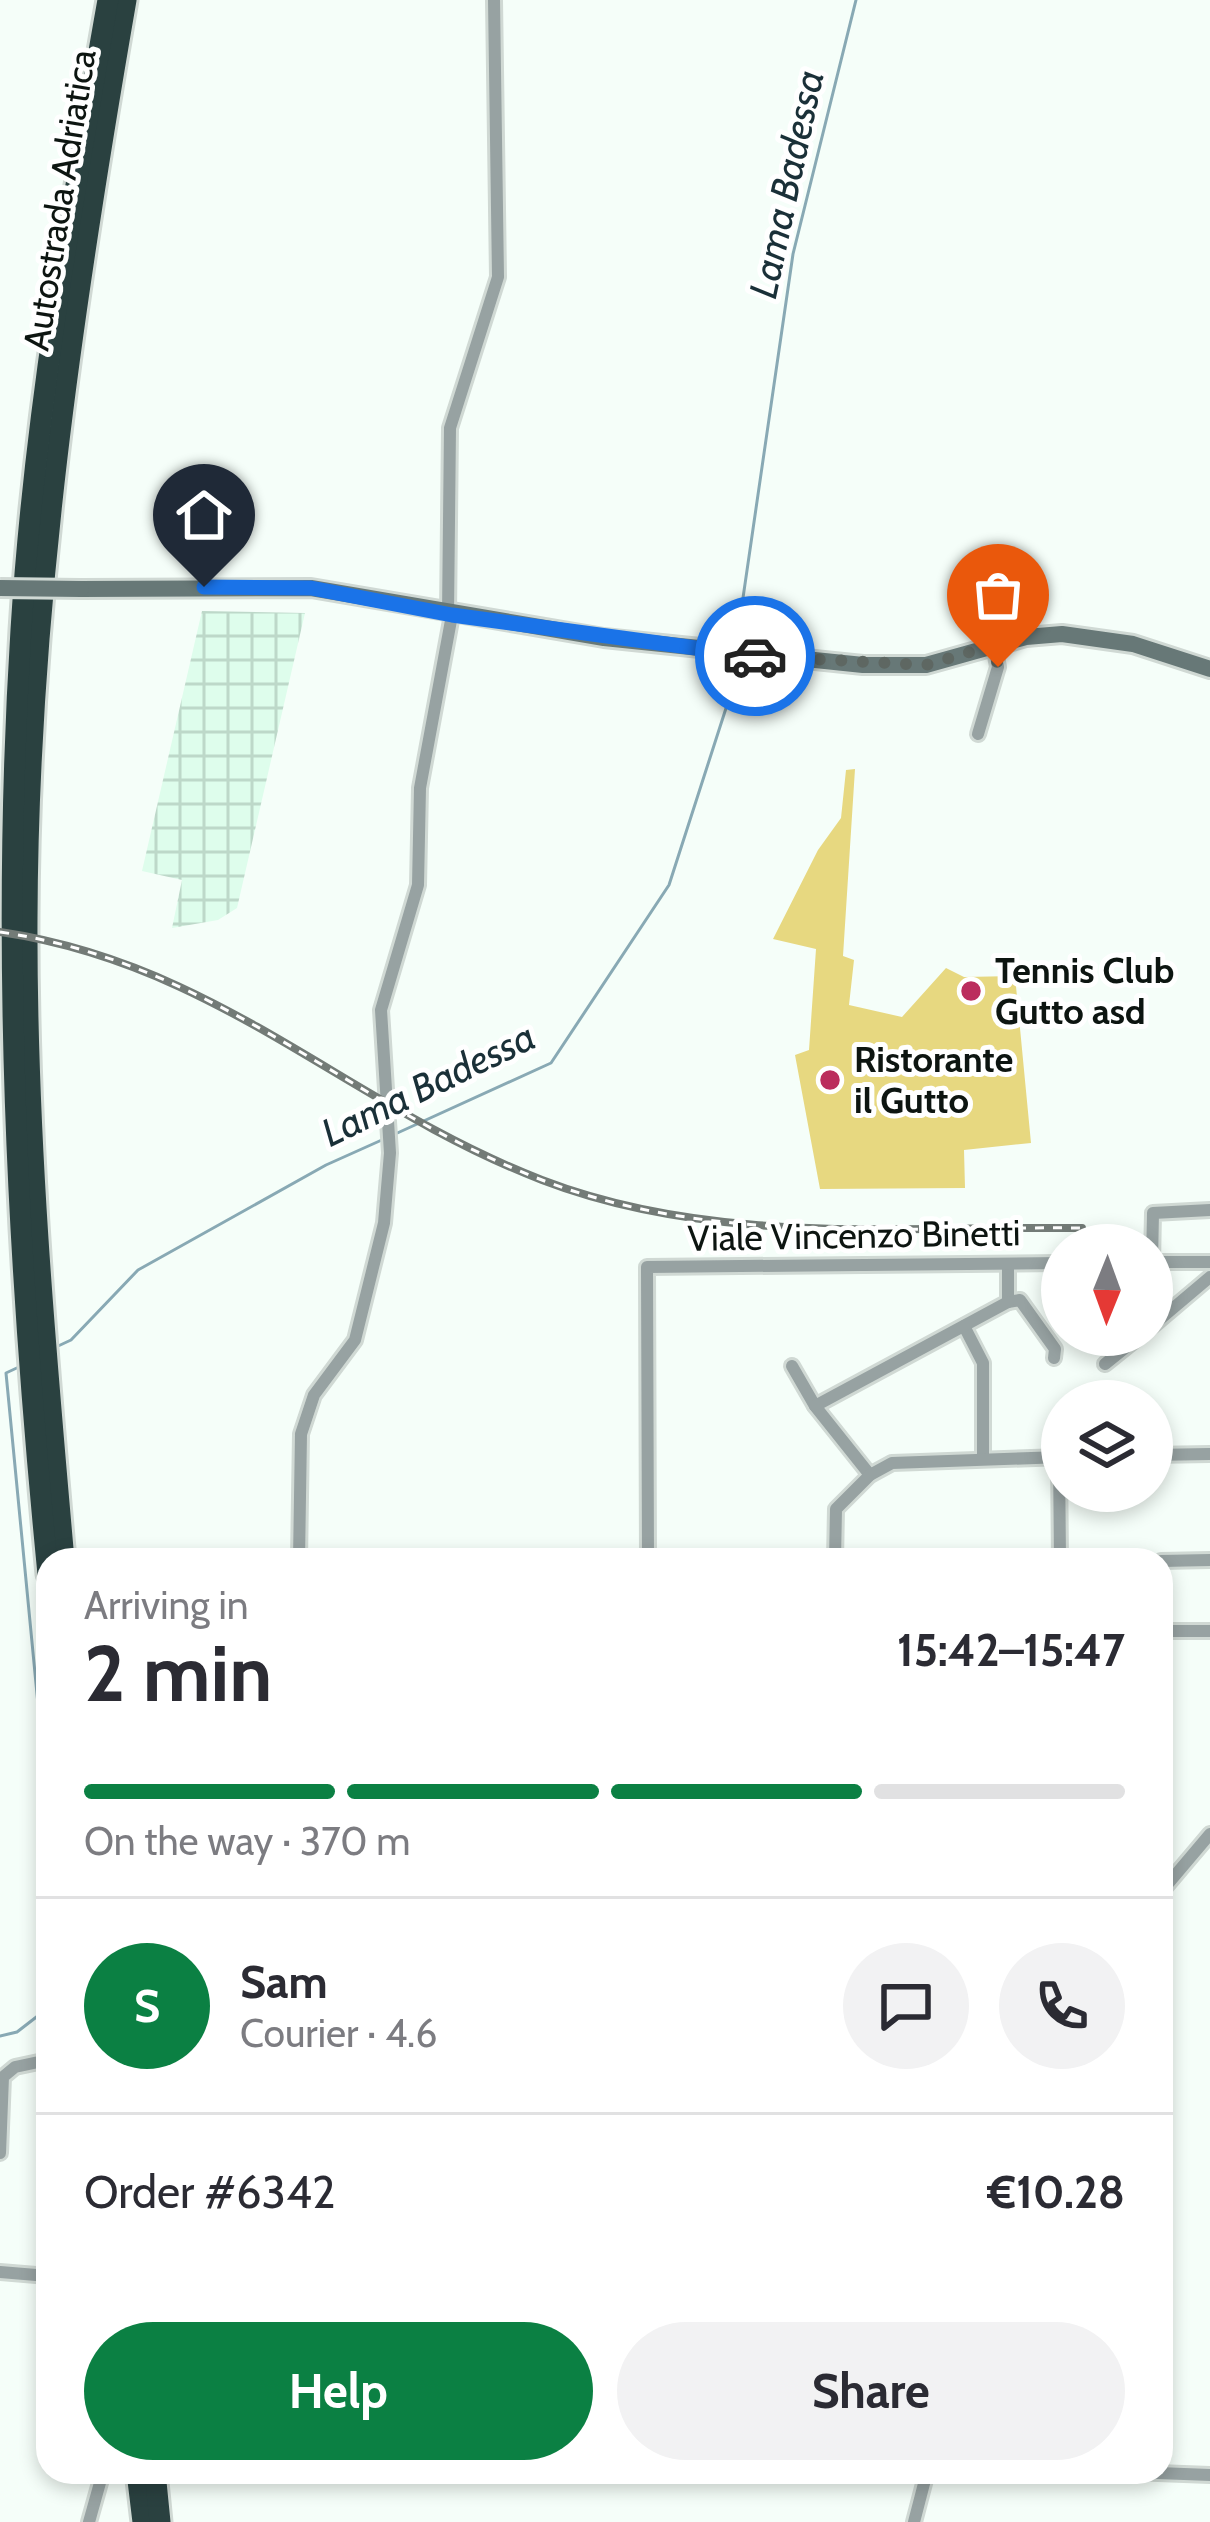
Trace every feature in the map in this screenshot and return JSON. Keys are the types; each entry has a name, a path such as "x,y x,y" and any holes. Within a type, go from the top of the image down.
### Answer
{"highway":[{"name":"Autostrada Adriatica","path":"47,1548 9,981 21,626 53,320 108,0"},
{"name":"Autostrada Adriatica","path":"30,1281 27,916 37,649 65,361 126,0"},
{"name":"Autostrada Adriatica","path":"38,1377 62,1548"},
{"path":"138,2484 143,2522"},
{"path":"156,2484 160,2522"}],"main road":[{"path":"0,588 291,586 450,615 721,653 818,661 926,665 1044,635 1097,638 1210,670"}],"street":[{"path":"299,1548 301,1434 314,1395 355,1340 384,1222 390,1153 381,1010 418,885 420,788 450,615 450,428 498,277 494,0"},
{"path":"978,734 998,667 994,645"},
{"path":"1153,1224 1153,1213 1210,1210"},
{"path":"1173,1262 1210,1262"},
{"name":"Viale Vincenzo Binetti","path":"648,1548 647,1267 1041,1263"},
{"path":"1008,1264 1008,1302"},
{"path":"1173,1308 1210,1277"},
{"path":"815,1406 1008,1302 1020,1300 1054,1349 1054,1358"},
{"path":"964,1326 982,1363 982,1458"},
{"path":"1105,1364 1115,1356"},
{"path":"792,1366 815,1406 870,1475"},
{"path":"1173,1455 1210,1454"},
{"path":"835,1548 836,1510 870,1475 913,1459 1041,1457"},
{"path":"1060,1512 1060,1548"},
{"path":"1173,1561 1210,1560"},
{"path":"1173,1631 1210,1631"},
{"path":"1173,1878 1210,1834"},
{"path":"0,2153 3,2077 15,2067 36,2063"},
{"path":"0,2272 36,2275"},
{"path":"1173,2474 1210,2475"},
{"path":"88,2522 99,2484"},
{"path":"914,2522 924,2484"}],"shaded area":[{"path":"202,611 305,613 237,908 218,920 172,928 182,880 142,871"},
{"name":"Tennis Club Gutto asd","path":"855,769 843,956 854,960 849,1005 902,1017 946,968 964,977 1015,976 1031,1143 964,1150 965,1188 820,1189 795,1055 809,1050 816,949 773,939 818,850 841,818 846,770"}],"waterway":[{"name":"Lama Badessa","path":"736,646 793,254 856,0"},
{"name":"Lama Badessa","path":"393,1135 551,1063 669,885 728,702 735,656"},
{"name":"Lama Badessa","path":"56,1347 71,1340 138,1270 326,1165 384,1139"},
{"name":"Lama Badessa","path":"21,1366 6,1373 36,1684"},
{"name":"Lama Badessa","path":"0,2036 17,2032 36,2017"}],"railway":[{"path":"0,932 78,949 150,974 216,1005 472,1149 542,1180 607,1201 741,1224 1041,1228"}],"way so far":[{"path":"755,656 926,665 994,645 998,667"}],"place":[{"name":"Tennis Club Gutto asd","path":"971,991"},
{"name":"Ristorante il Gutto","path":"830,1080"}],"route":[{"path":"204,587 311,588 452,615 755,656"}]}
